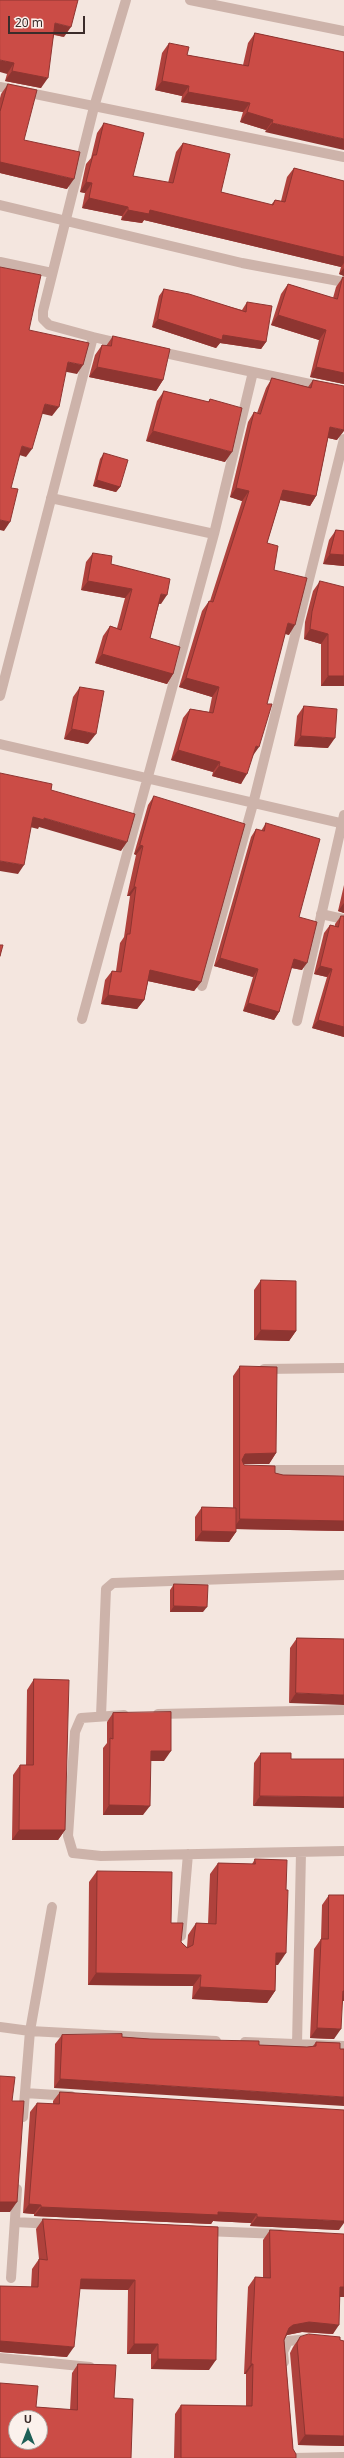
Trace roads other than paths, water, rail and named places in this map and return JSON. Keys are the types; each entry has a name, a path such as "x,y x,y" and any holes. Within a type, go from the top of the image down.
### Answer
{"street":[{"path":"126,0 94,107 64,220 43,319 49,325 131,346"},
{"path":"190,0 344,31"},
{"path":"0,87 344,157"},
{"path":"0,205 242,263 344,282"},
{"path":"0,262 52,273"},
{"path":"0,696 93,337"},
{"path":"147,349 344,391"},
{"path":"82,1019 149,779 214,534 254,372"},
{"path":"202,986 253,804 344,439"},
{"path":"51,498 214,534"},
{"path":"0,744 253,804 343,821 297,1021"},
{"path":"321,914 344,919"},
{"path":"260,1369 344,1368"},
{"path":"249,1470 344,1470"},
{"path":"101,1716 106,1589 113,1583 344,1575"},
{"path":"148,1714 344,1710"},
{"path":"133,1715 81,1718 75,1732 68,1836 73,1853 101,1856 344,1851"},
{"path":"297,2045 301,1852"},
{"path":"180,1945 188,1854"},
{"path":"22,2131 30,2031 52,1907"},
{"path":"0,2027 30,2031 230,2042 344,2046"},
{"path":"25,2093 81,2097"},
{"path":"11,2278 18,2177"},
{"path":"15,2222 62,2224"},
{"path":"195,2230 289,2235"},
{"path":"285,2375 283,2352 288,2341 302,2338 323,2340"},
{"path":"0,2358 97,2368"},
{"path":"293,2455 344,2457"}]}
